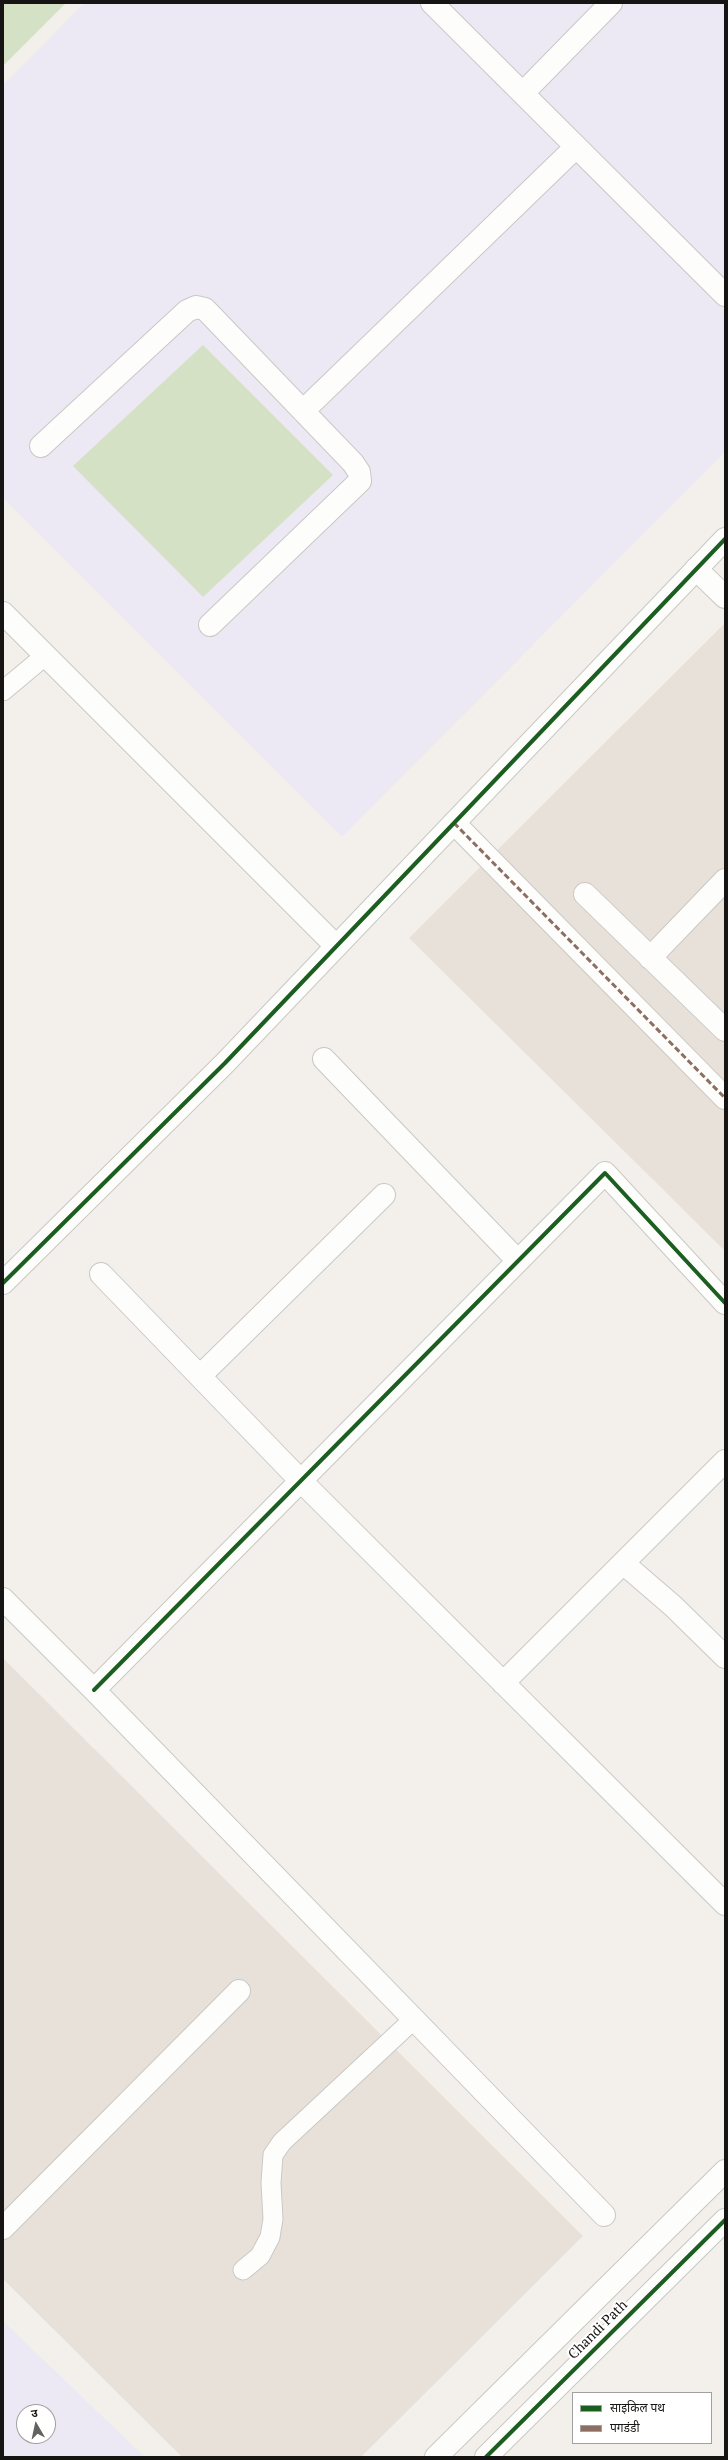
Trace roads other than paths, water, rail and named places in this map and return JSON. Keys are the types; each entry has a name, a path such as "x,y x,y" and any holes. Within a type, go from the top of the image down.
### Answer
{"street":[{"path":"432,3 725,295"},
{"path":"523,93 611,3"},
{"path":"304,412 576,146"},
{"path":"41,446 187,311 196,307 205,309 304,412 352,463 359,472 360,481 210,625"},
{"path":"3,1284 224,1063 725,539"},
{"path":"696,569 725,597"},
{"path":"4,616 46,655 336,946"},
{"path":"454,822 725,1098"},
{"path":"650,958 725,880"},
{"path":"585,894 725,1030"},
{"path":"324,1059 518,1261"},
{"path":"94,1690 605,1174 725,1303"},
{"path":"200,1376 384,1195"},
{"path":"101,1274 301,1481 725,1904"},
{"path":"503,1683 725,1461"},
{"path":"623,1563 673,1606 725,1657"},
{"path":"3,1599 94,1690 604,2215"},
{"path":"3,2228 239,1991"},
{"name":"Chandi Path","path":"436,2457 725,2171"},
{"name":"Chandi Path","path":"486,2457 725,2220"}],"lane":[{"path":"3,691 46,655"},
{"path":"243,2270 260,2256 270,2237 273,2219 271,2182 273,2156 282,2142 414,2019"}]}
